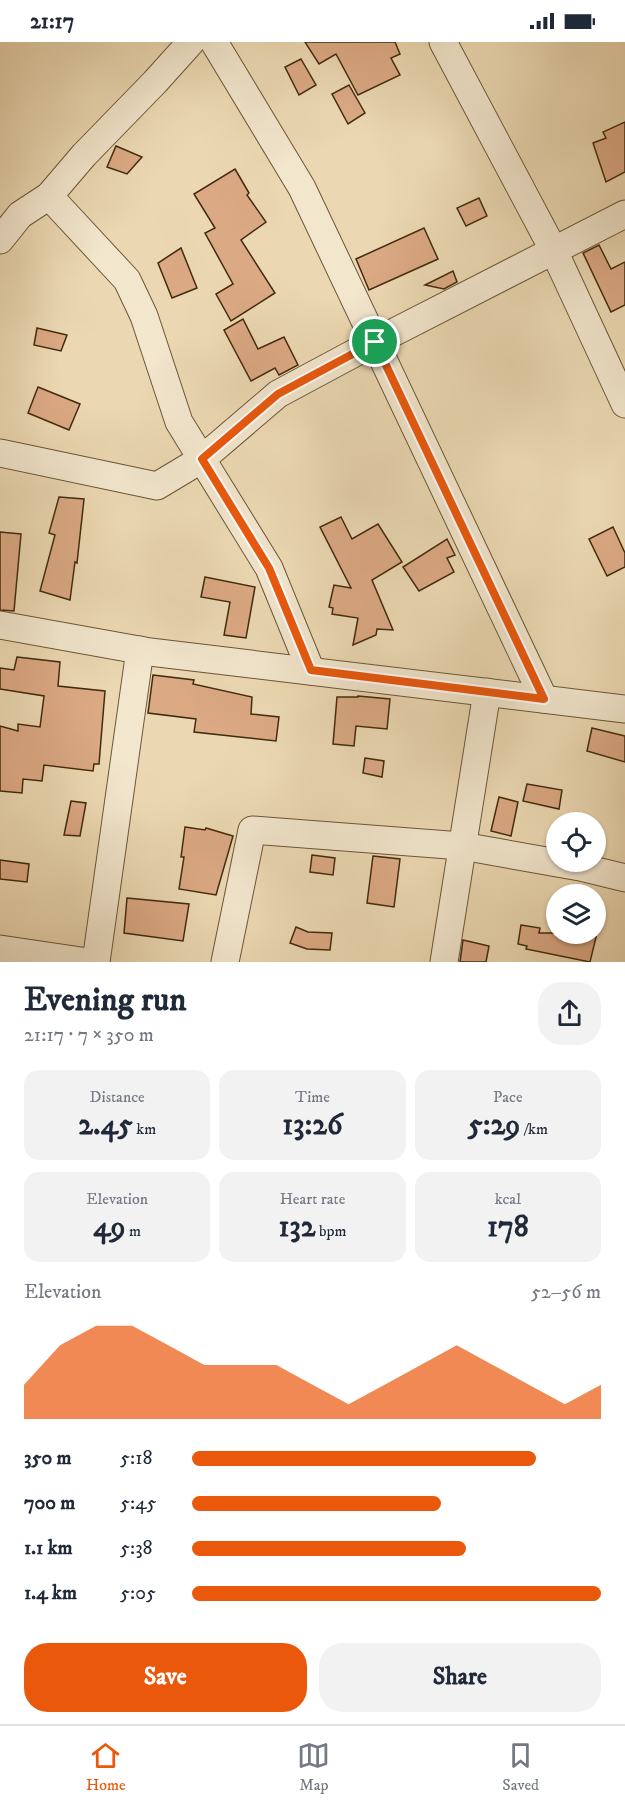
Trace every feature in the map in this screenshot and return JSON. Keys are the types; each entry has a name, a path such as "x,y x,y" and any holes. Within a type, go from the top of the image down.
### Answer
{"street":[{"path":"0,240 20,215 49,196 84,155 191,42"},
{"path":"214,42 302,188 544,699"},
{"path":"443,42 554,251 625,404"},
{"path":"49,196 127,280 144,316 179,422 269,568 311,670"},
{"path":"0,453 157,486 202,459 278,394 625,214"},
{"path":"0,625 140,650 625,709"},
{"path":"96,962 140,650"},
{"path":"444,962 487,692"},
{"path":"225,962 252,831 462,846 580,867 625,878"},
{"path":"0,949 88,962"}],"building":[{"path":"305,42 395,42 400,54 391,58 400,75 358,95 336,54 319,64"},
{"path":"301,59 316,85 299,95 285,67"},
{"path":"349,85 365,113 348,124 332,94"},
{"path":"625,122 625,172 606,182 593,143 606,138 603,132"},
{"path":"116,146 142,157 127,174 107,167"},
{"path":"235,169 249,193 247,195 266,222 241,240 275,293 231,321 216,294 233,284 205,233 215,228 194,194"},
{"path":"479,198 487,216 466,226 457,208"},
{"path":"424,228 438,259 369,290 356,259"},
{"path":"599,245 611,269 625,262 625,305 611,312 583,253"},
{"path":"181,248 197,288 172,298 158,263"},
{"path":"453,271 457,282 444,289 425,285"},
{"path":"243,319 258,349 284,337 298,365 279,375 275,368 251,381 224,330"},
{"path":"37,328 67,335 61,351 34,345"},
{"path":"38,387 80,404 69,430 28,413"},
{"path":"59,497 84,499 77,563 75,562 70,600 40,591 55,535 49,533"},
{"path":"341,517 352,539 378,524 402,562 372,580 393,630 377,629 376,635 353,645 358,618 332,614 333,608 329,607 334,585 351,588 320,527"},
{"path":"613,527 625,553 625,567 607,576 589,539"},
{"path":"0,532 21,534 14,611 0,610"},
{"path":"447,539 455,555 447,558 454,572 419,591 403,567"},
{"path":"205,577 255,587 246,638 224,635 230,602 201,597"},
{"path":"17,657 60,662 58,686 105,691 99,764 94,764 93,771 44,765 42,781 23,779 22,793 0,791 0,726 18,731 18,724 40,727 44,696 0,689 0,668 14,670"},
{"path":"153,675 194,680 193,684 252,697 251,714 279,717 276,741 194,732 196,719 148,713"},
{"path":"337,697 390,699 387,729 356,726 354,746 333,744"},
{"path":"592,728 625,736 625,762 587,751"},
{"path":"365,758 384,761 382,777 363,773"},
{"path":"527,784 562,790 559,809 523,801"},
{"path":"499,797 518,802 511,836 491,831"},
{"path":"71,801 86,803 80,836 64,835"},
{"path":"185,827 205,830 206,828 233,836 216,895 179,889 184,857 181,857"},
{"path":"312,855 335,858 333,875 310,872"},
{"path":"373,856 400,859 394,907 367,903"},
{"path":"0,860 29,864 27,882 0,879"},
{"path":"127,898 189,904 183,941 124,933"},
{"path":"521,925 540,928 539,933 546,933 546,944 594,944 590,962 526,949 527,946 518,944"},
{"path":"296,927 308,932 332,933 330,950 307,949 290,943"},
{"path":"463,940 489,946 486,962 460,962"}],"route":[{"path":"375,342 544,699 311,670 269,568 202,459 278,394 375,342"}]}
